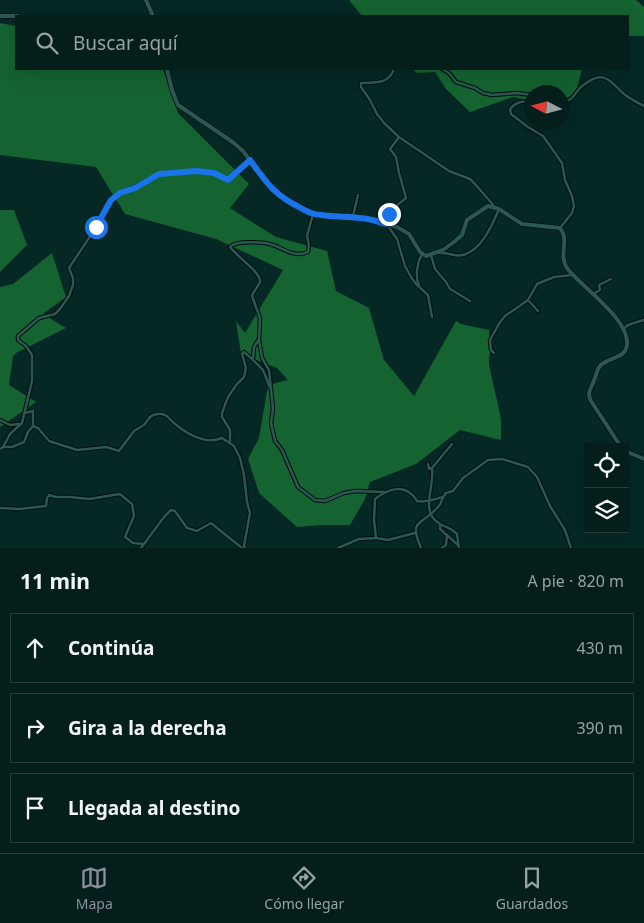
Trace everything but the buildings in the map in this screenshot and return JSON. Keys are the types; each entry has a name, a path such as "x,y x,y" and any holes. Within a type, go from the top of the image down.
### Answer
{"street":[{"path":"146,0 153,15"},
{"path":"0,16 15,16"},
{"path":"167,70 178,105 230,140 250,160 276,193 288,202 313,214 353,216 400,228 409,234 422,254 426,256 449,246 460,237 466,222 486,207 497,208"},
{"path":"394,70 390,77 383,81 377,84 361,83 360,87 370,100 377,114 399,137 449,171 476,184 497,208 522,224 560,228"},
{"path":"444,70 449,73 456,82 476,88 483,93 492,95 516,93 524,94"},
{"path":"569,99 573,98 580,87 591,79 601,77 612,82 624,94 644,106"},
{"path":"524,102 511,107 510,110 524,124"},
{"path":"532,130 543,136 562,163 565,180 572,196 574,206 572,213 560,228"},
{"path":"386,224 390,212 406,198 396,157 390,149 399,137"},
{"path":"2,448 12,432 21,424 32,381 32,358 26,346 18,340 18,336 39,318 55,314 69,296 73,278 69,268 99,223 111,200 120,193 135,188 159,174 196,171 214,173 228,180 250,160"},
{"path":"353,216 358,195"},
{"path":"436,252 460,255 466,253 484,238 497,208"},
{"path":"313,214 307,236 309,249 308,252 301,255 284,251 271,244 234,243 230,247 259,275 260,282 252,296 260,318 259,339 262,358 269,370 273,409 270,423 275,441 282,450 298,487 315,500 325,501 344,492 384,492 397,488 413,494 417,501 423,502 443,497"},
{"path":"386,224 397,239 405,266 413,281 429,297 432,317"},
{"path":"560,228 565,238 565,265 591,295 621,323 628,325"},
{"path":"421,289 417,282 417,273 418,260 422,254"},
{"path":"431,255 435,269 450,289 470,301"},
{"path":"494,353 491,350 490,340 500,322 505,316 528,300 537,284 554,276 574,275"},
{"path":"591,295 600,290 599,285 611,279"},
{"path":"528,300 538,311"},
{"path":"623,329 628,325 644,321"},
{"path":"618,443 590,401 589,395 600,366 619,356 626,349 627,342 621,323"},
{"path":"252,358 254,356 254,347 259,339"},
{"path":"230,442 230,430 222,417 224,404 244,377 246,368 242,354 244,352 263,370 271,389"},
{"path":"2,448 12,448 24,442 28,432 34,426 34,411 25,412"},
{"path":"34,426 49,441 77,450 106,447 119,451 134,431 144,425 150,417 163,414 204,440 214,441 222,438 234,446 240,458 250,513 243,548 211,523 201,530 193,531 184,524 175,511 171,510 141,548"},
{"path":"0,420 10,426 12,432"},
{"path":"10,426 21,424"},
{"path":"432,468 452,444"},
{"path":"629,453 644,459"},
{"path":"422,548 415,533 417,524 440,506 446,493 453,491 462,478 472,470 488,460 502,459 528,467 537,477 550,506 566,530 570,548"},
{"path":"428,464 428,469 432,468"},
{"path":"432,468 434,477 428,508 430,514 440,524 447,526 457,534 458,546"},
{"path":"376,538 374,520 375,499 384,492"},
{"path":"0,508 18,509 46,506 46,498 49,495 56,498 89,499 120,494 132,504 134,516 125,537 133,543 144,544"},
{"path":"440,524 440,529 458,546"},
{"path":"338,548 359,538 388,540 415,533"},
{"path":"442,548 446,545 447,535"}],"green space":[{"path":"349,0 636,0 644,7 644,36 629,36 629,15 361,15"},
{"path":"0,23 15,26 15,70 163,70 178,113 249,184 230,208 276,237 327,251 336,291 369,308 384,360 414,396 456,321 461,324 489,330 489,338 493,340 489,365 501,419 501,440 460,430 416,464 370,482 365,499 350,525 297,527 259,493 248,459 259,438 268,385 288,380 277,368 241,354 236,321 245,333 283,270 216,239 125,214 96,167 0,155"},
{"path":"413,70 582,70 574,99 569,100 569,85 524,85 524,99 513,97 470,112 446,89 435,72 417,73"},
{"path":"0,210 14,210 27,245 0,272"},
{"path":"52,253 66,297 43,314 66,328 13,356 9,385 36,402 0,427 0,287 13,284"}],"route":[{"path":"96,227 111,200 120,193 135,188 154,176 196,171 214,173 228,180 250,160 276,193 288,202 313,214 358,217 385,224 389,214"}]}
